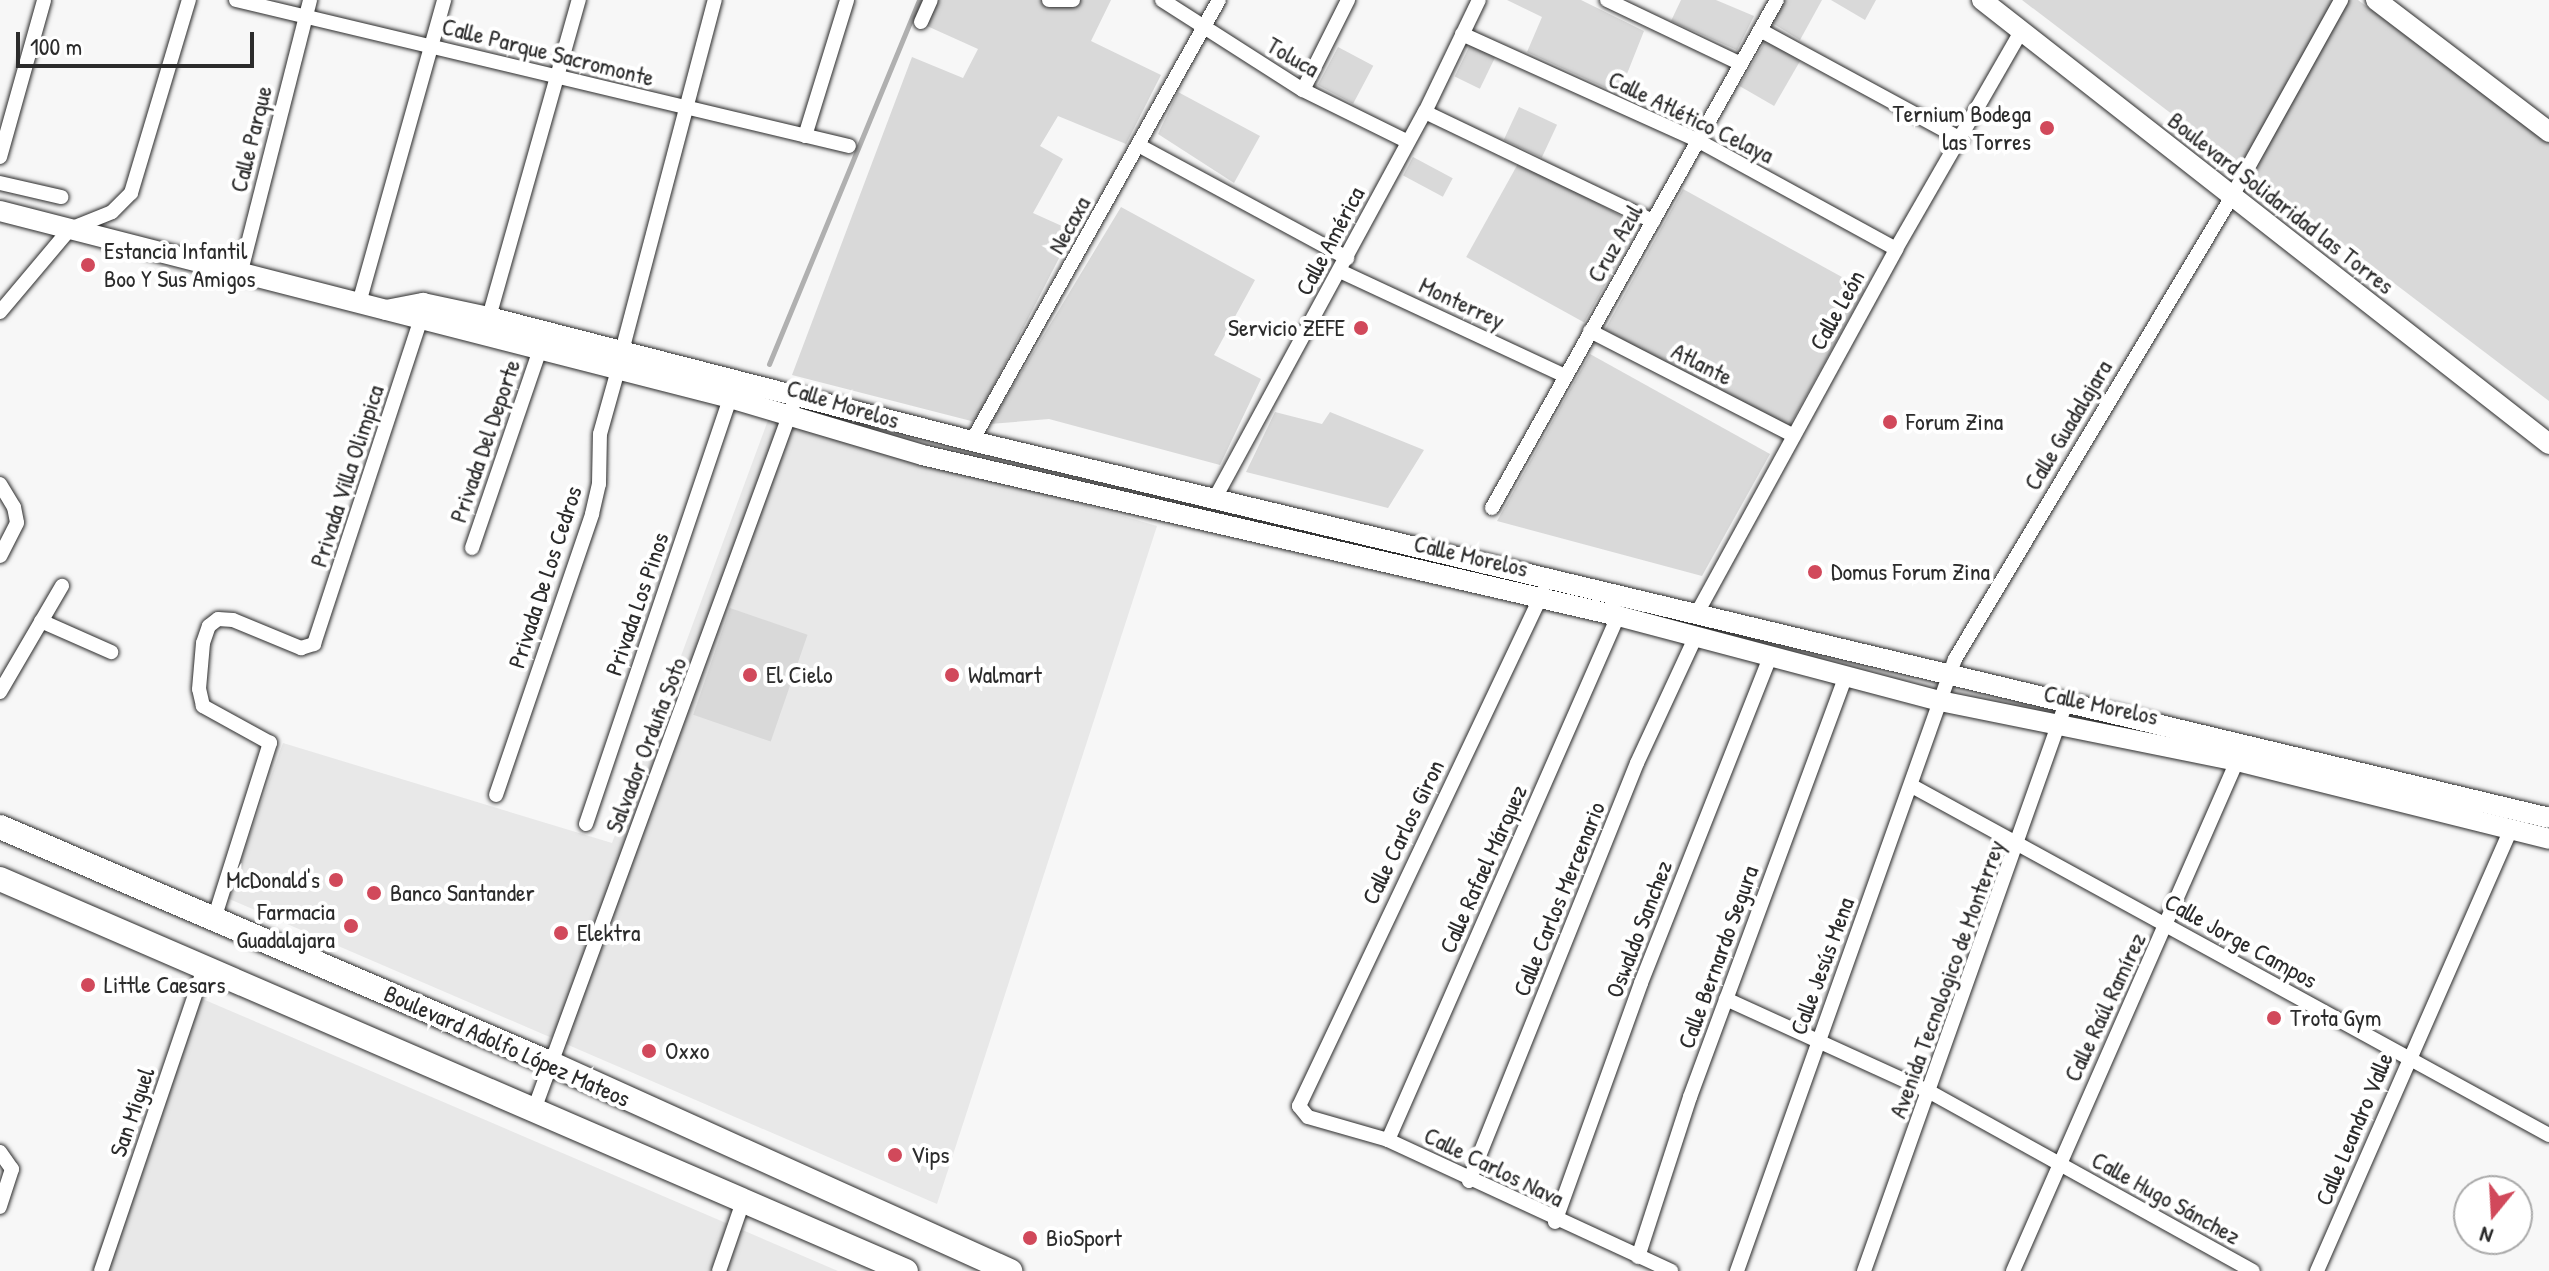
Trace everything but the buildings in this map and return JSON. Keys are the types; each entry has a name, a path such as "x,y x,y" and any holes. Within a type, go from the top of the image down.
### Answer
{"main road":[{"name":"Boulevard Solidaridad las Torres","path":"1982,0 2549,444"},
{"path":"2376,0 2549,132"},
{"name":"Calle Morelos","path":"0,211 241,271 420,321 540,349 620,361 793,406 972,441 1549,578 1948,677 2067,700 2549,818"},
{"name":"Calle Morelos","path":"386,310 423,303 489,317 730,398 793,406 922,455 1618,616 1940,701 2059,722 2237,761 2549,839"},
{"name":"Boulevard Adolfo López Mateos","path":"0,827 215,916 552,1064 1010,1271"},
{"name":"Boulevard Adolfo López Mateos","path":"0,879 535,1107 906,1271"}],"street":[{"path":"0,157 44,0"},
{"path":"0,312 70,229 112,212 131,193 189,0"},
{"name":"Calle Parque Sacromonte","path":"236,0 849,146"},
{"name":"Calle Parque","path":"241,271 310,0"},
{"path":"359,303 444,0"},
{"path":"489,317 579,0"},
{"name":"Privada De Los Cedros","path":"496,795 592,514 599,484 600,434 715,0"},
{"path":"805,136 847,0"},
{"path":"921,22 931,0"},
{"path":"1049,0 1073,0"},
{"name":"Toluca","path":"1162,0 1303,90 1408,142"},
{"name":"Necaxa","path":"972,441 1219,0"},
{"path":"1303,90 1348,0"},
{"name":"Calle América","path":"1214,500 1425,112 1479,0"},
{"path":"1607,0 1625,4 1741,64"},
{"name":"Cruz Azul","path":"1492,508 1777,0"},
{"name":"Calle Guadalajara","path":"1948,677 1978,616 2231,198 2341,0"},
{"path":"1760,30 1961,139"},
{"name":"Calle León","path":"1696,615 1896,249 2022,30"},
{"name":"Calle Atlético Celaya","path":"1462,34 1697,140 1896,249"},
{"path":"1425,112 1653,221"},
{"name":"Monterrey","path":"1138,145 1343,264 1565,376"},
{"path":"0,183 61,197"},
{"name":"Privada Villa Olimpica","path":"215,916 270,743 203,706 199,689 209,626 218,619 233,620 301,648 314,644 420,321"},
{"name":"Atlante","path":"1590,331 1794,436"},
{"name":"Privada Del Deporte","path":"472,548 540,349"},
{"name":"Privada Los Pinos","path":"586,824 730,398"},
{"name":"Salvador Orduña Soto","path":"535,1107 793,406"},
{"path":"0,484 14,507 17,523 0,556"},
{"name":"Calle Carlos Giron","path":"1299,1106 1549,578"},
{"path":"0,692 62,586"},
{"name":"Calle Rafael Márquez","path":"1388,1140 1618,616"},
{"path":"41,621 111,652"},
{"name":"Calle Carlos Mercenario","path":"1469,1181 1637,763 1696,636"},
{"name":"Oswaldo Sanchez","path":"1555,1222 1641,983 1771,655"},
{"name":"Calle Bernardo Segura","path":"1638,1257 1726,999 1846,675"},
{"name":"Calle Jesús Mena","path":"1737,1271 1912,786 1948,677"},
{"name":"Avenida Tecnologico de Monterrey","path":"1864,1271 2021,841 2067,700"},
{"name":"Calle Raúl Ramírez","path":"2013,1271 2237,761"},
{"name":"Calle Jorge Campos","path":"1912,786 2021,841 2167,926 2549,1135"},
{"name":"Calle Leandro Valle","path":"2317,1271 2511,830"},
{"name":"San Miguel","path":"101,1271 205,966"},
{"name":"Calle Hugo Sánchez","path":"1726,999 1930,1092 2251,1271"},
{"name":"Calle Carlos Nava","path":"1299,1106 1308,1117 1388,1140 1555,1222 1671,1271"},
{"path":"0,1152 12,1169 0,1207"},
{"path":"719,1271 744,1199"}],"shaded area":[{"path":"935,0 1111,0 1091,41 1161,75 1126,144 1058,116 1040,146 1063,159 1033,213 1073,231 975,422 792,375 912,57 963,78 978,49 927,26"},
{"path":"1507,0 1581,0 1644,31 1619,94 1527,52 1542,17"},
{"path":"1681,0 1716,0 1754,16 1737,50 1671,21"},
{"path":"1782,0 1822,0 1800,40 1769,21"},
{"path":"1831,0 1876,0 1865,20"},
{"path":"2022,0 2358,0 2549,143 2549,401"},
{"path":"1766,40 1801,60 1774,106 1740,86"},
{"path":"1470,45 1495,57 1480,89 1455,76"},
{"path":"1338,47 1373,66 1353,104 1318,85"},
{"path":"1178,92 1260,136 1234,183 1158,134"},
{"path":"1519,107 1557,125 1542,157 1504,140"},
{"path":"1413,157 1453,178 1443,197 1403,176"},
{"path":"1520,160 1638,225 1584,323 1466,257"},
{"path":"1683,189 1865,290 1787,431 1605,330"},
{"path":"1121,207 1255,280 1214,355 1261,379 1220,465 1049,419 990,424"},
{"path":"1590,354 1770,454 1702,576 1497,521"},
{"path":"771,412 1157,526 937,1204 227,898 283,743 612,843"},
{"path":"1275,412 1322,424 1330,412 1424,450 1388,508 1246,472"},
{"name":"El Cielo","path":"730,608 808,635 771,742 693,715"},
{"path":"191,994 838,1271 91,1271"}],"waterway":[{"path":"769,364 919,0"}],"place":[{"name":"Ternium Bodega las Torres","path":"2047,128"},
{"name":"Estancia Infantil Boo Y Sus Amigos","path":"88,265"},
{"name":"Servicio ZEFE","path":"1361,328"},
{"name":"Forum Zina","path":"1890,422"},
{"name":"Domus Forum Zina","path":"1815,572"},
{"name":"El Cielo","path":"750,675"},
{"name":"Walmart","path":"952,675"},
{"name":"McDonald's","path":"336,880"},
{"name":"Banco Santander","path":"374,893"},
{"name":"Farmacia Guadalajara","path":"351,926"},
{"name":"Elektra","path":"561,933"},
{"name":"Little Caesars","path":"88,985"},
{"name":"Trota Gym","path":"2274,1018"},
{"name":"Oxxo","path":"649,1051"},
{"name":"Vips","path":"895,1155"},
{"name":"BioSport","path":"1030,1238"}]}
